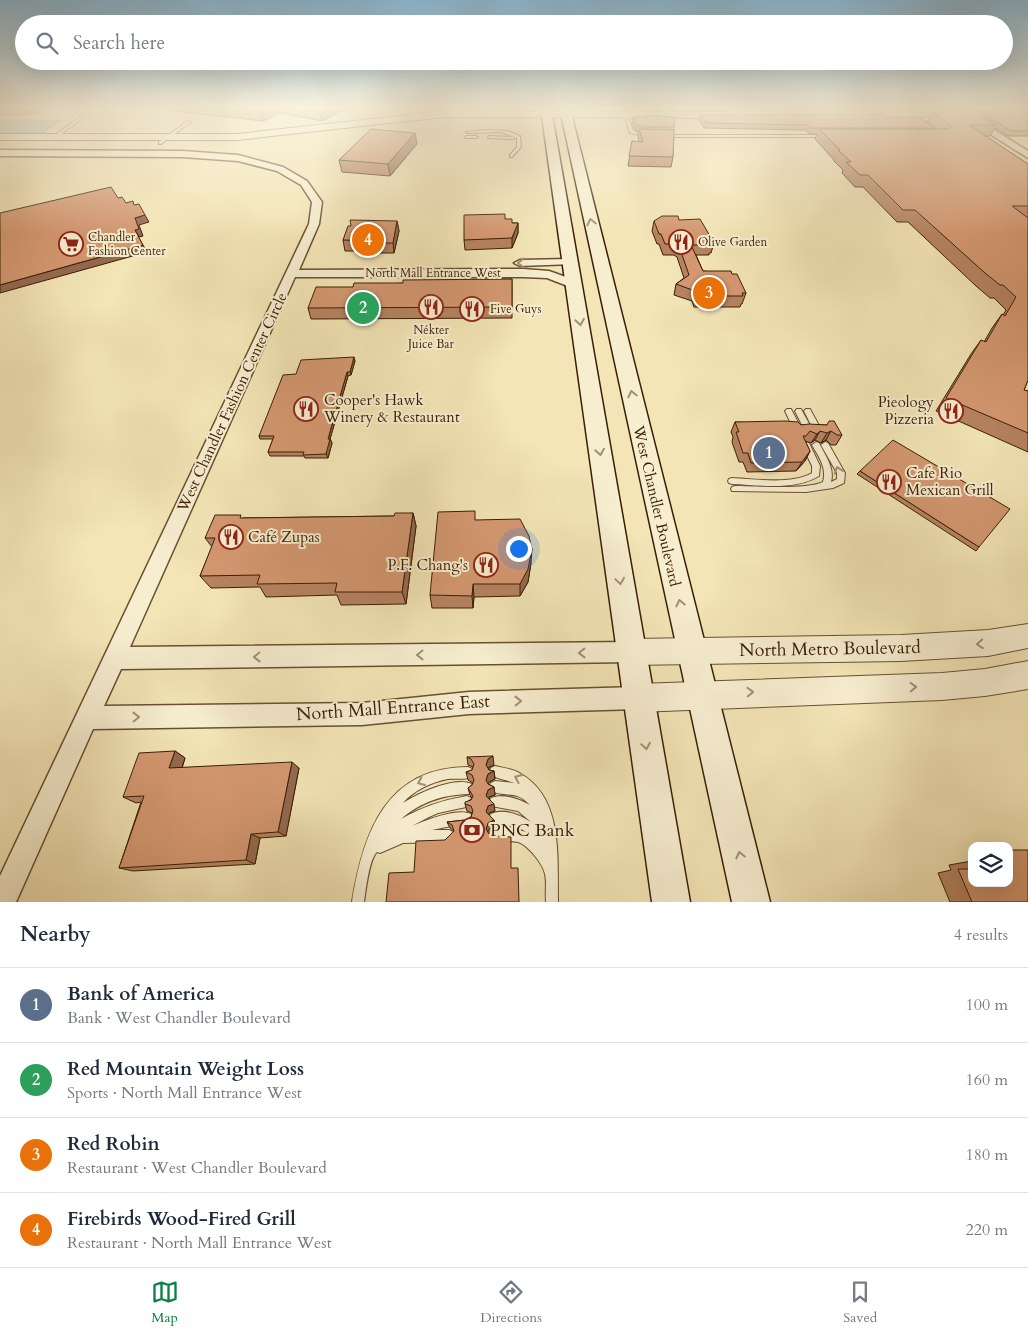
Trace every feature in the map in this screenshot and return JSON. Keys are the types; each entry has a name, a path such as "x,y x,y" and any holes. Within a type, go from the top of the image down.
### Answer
{"main road":[{"path":"553,151 671,902"},
{"name":"West Chandler Boulevard","path":"575,151 751,902"},
{"path":"563,222 577,236 582,256 604,270"},
{"path":"572,273 590,275 598,307 615,322"}],"street":[{"name":"West Chandler Fashion Center Circle","path":"0,153 206,155 238,158 280,169 304,182 317,202 314,224 294,269 2,902"},
{"name":"North Mall Entrance West","path":"294,269 549,275 572,273"},
{"name":"North Mall Entrance West","path":"294,269 572,273"},
{"name":"North Metro Boulevard","path":"631,652 901,648 988,643 1028,636"},
{"path":"114,658 631,652"},
{"path":"638,698 980,684 1028,674"},
{"name":"North Mall Entrance East","path":"87,718 362,714 469,703 638,698"}],"lane":[{"path":"511,156 515,151"},
{"path":"789,411 799,432"},
{"path":"799,411 810,431"},
{"path":"808,411 818,431"},
{"path":"806,445 816,466 816,474 811,478 799,481 734,485 818,488 835,485 841,481 841,473 826,445"},
{"path":"816,445 829,470 829,480 818,488"},
{"path":"495,772 514,775 525,780 541,800 548,818 550,833 552,902"},
{"path":"358,902 368,852 378,827 391,806 415,784 438,776 468,773"},
{"path":"495,787 517,788 528,794 548,818"},
{"path":"368,852 382,831 409,806 429,794 451,788 468,788"},
{"path":"368,852 401,826 424,812 449,804 468,802"},
{"path":"495,802 512,802 522,805 550,833"},
{"path":"368,852 442,820 467,818"},
{"path":"495,818 518,819 539,836 550,850"},
{"path":"495,834 518,834 527,839 551,871"},
{"path":"402,837 449,836"}],"building":[{"path":"348,151 399,151 388,164 339,160"},
{"path":"630,151 673,151 673,157 629,156"},
{"path":"839,151 1008,151 1028,164 1028,206 1012,206 1028,218 1028,380 1024,390 1028,391 1028,433 946,398 981,340 986,342 1002,314 1005,316 1016,297 1003,285 1000,285 985,273 915,210 903,210 868,175 860,175 846,162 851,162"},
{"name":"Chandler Fashion Center","path":"111,187 118,198 122,197 126,203 133,201 134,205 139,204 145,215 135,218 139,229 135,230 143,245 0,285 0,213"},
{"path":"505,214 505,219 512,219 512,223 518,223 512,238 464,240 464,215"},
{"path":"662,216 678,216 679,220 700,219 714,243 710,243 712,245 691,245 703,271 731,271 732,274 737,274 746,293 742,293 743,296 697,296 695,291 676,284 689,275 679,246 676,244 665,244 661,234 659,234 654,221"},
{"path":"350,220 397,221 393,243 343,240 348,226 351,226"},
{"path":"512,279 512,307 308,308 316,287 353,287 354,283 403,283 403,280"},
{"name":"Cooper's Hawk Winery & Restaurant","path":"354,357 350,372 347,372 328,439 330,439 326,454 303,455 304,452 268,452 274,436 259,436 283,375 296,374 301,360"},
{"path":"829,421 834,421 842,435 837,435 831,431 827,433 820,431 817,434 810,431 806,436 803,436 810,451 802,462 751,463 748,453 743,453 736,432 739,432 735,422 798,422 801,425 827,425"},
{"path":"893,440 1010,509 979,547 860,471"},
{"name":"P.F. Chang's","path":"475,511 475,520 520,519 529,536 532,549 528,569 520,584 473,584 472,596 430,595 438,512"},
{"path":"395,513 413,513 402,592 335,592 337,583 257,584 260,575 200,576 215,538 205,538 215,515 241,515 240,518 394,516"},
{"path":"175,751 169,768 292,762 278,832 251,834 246,860 119,868 144,796 123,797 139,753"},
{"name":"PNC Bank","path":"493,756 488,759 486,765 489,770 494,771 488,774 486,780 488,784 494,787 488,790 486,796 494,804 488,806 486,812 494,820 488,823 486,829 489,834 495,836 511,837 511,868 518,868 519,902 386,902 389,873 414,872 416,841 445,840 454,831 452,825 447,822 465,820 471,817 473,811 471,806 465,804 465,802 471,800 473,796 468,788 474,780 472,775 466,772 472,770 474,764 467,757"},
{"path":"1013,850 1028,850 1028,902 972,902 958,869 968,869 968,887 1013,887"}],"place":[{"name":"Firebirds Wood-Fired Grill","path":"368,240"},
{"name":"Olive Garden","path":"681,242"},
{"name":"Chandler Fashion Center","path":"71,244"},
{"name":"Red Robin","path":"709,293"},
{"name":"Nékter Juice Bar","path":"431,307"},
{"name":"Red Mountain Weight Loss","path":"363,308"},
{"name":"Five Guys","path":"472,309"},
{"name":"Cooper's Hawk Winery & Restaurant","path":"306,409"},
{"name":"Pieology Pizzeria","path":"951,411"},
{"name":"Bank of America","path":"769,453"},
{"name":"Cafe Rio Mexican Grill","path":"889,482"},
{"name":"Café Zupas","path":"231,537"},
{"name":"P.F. Chang's","path":"486,565"},
{"name":"PNC Bank","path":"472,830"}]}
